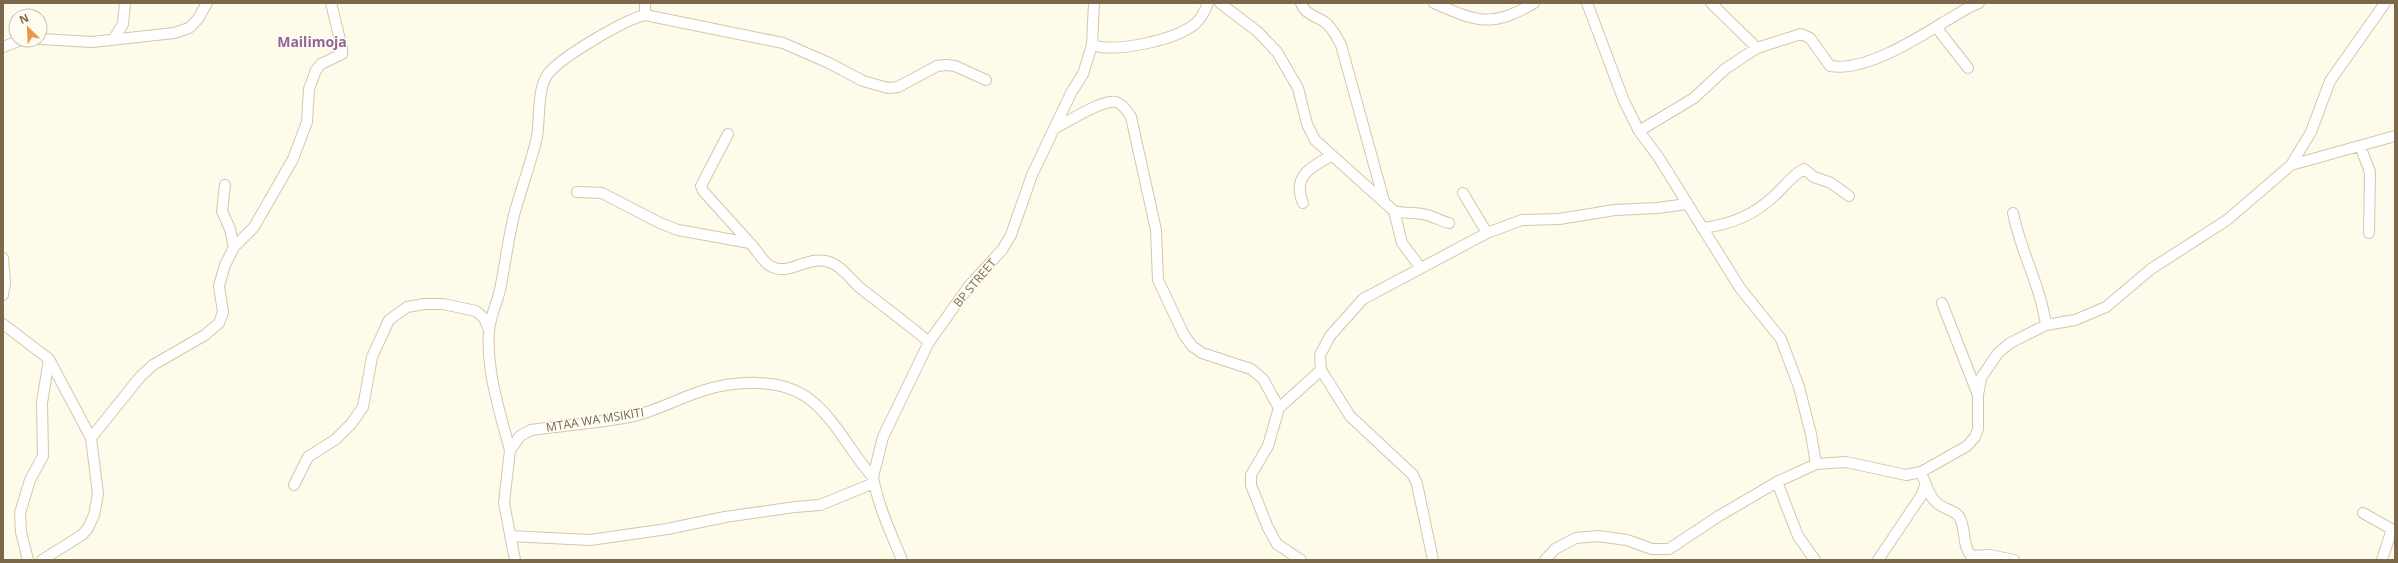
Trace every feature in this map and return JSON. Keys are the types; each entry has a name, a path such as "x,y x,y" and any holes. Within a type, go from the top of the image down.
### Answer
{"street":[{"path":"113,40 123,24 125,3"},
{"path":"48,39 92,42 144,37 189,28 198,19 207,3"},
{"path":"91,438 140,377 153,365 205,335 219,324 222,312 219,286 225,265 234,247 254,227 293,159 307,122 309,89 316,70 321,64 342,54 331,3"},
{"path":"645,3 645,15"},
{"name":"BP STREET","path":"874,480 883,437 929,342 969,286 1002,250 1012,235 1032,175 1071,93 1083,74 1092,45 1094,3"},
{"path":"1092,45 1099,48 1136,46 1176,34 1194,25 1202,18 1208,3"},
{"path":"1220,3 1258,32 1277,52 1298,88 1307,124 1316,140 1331,156 1394,211 1408,215 1427,215 1449,223"},
{"path":"1301,3 1307,12 1326,23 1335,33 1341,45 1384,201"},
{"path":"1434,3 1475,19 1494,20 1513,16 1534,3"},
{"path":"1587,3 1624,101 1639,131 1659,158 1740,288 1781,339 1799,387 1811,434 1816,464"},
{"path":"1711,3 1757,48"},
{"path":"1545,560 1555,549 1576,538 1598,536 1627,540 1652,550 1669,549 1718,516 1777,482 1816,464 1846,462 1906,475 1921,472 1967,446 1975,437 1978,429 1978,395 1981,378 1998,353 2010,343 2046,325 2075,320 2106,307 2129,290 2150,269 2228,220 2291,165 2311,132 2330,81 2385,3"},
{"path":"1639,131 1694,98 1725,69 1757,48 1801,34 1810,38 1830,66 1842,68 1855,65 1894,50 1975,4"},
{"path":"489,330 500,291 514,217 537,136 543,85 548,74 603,34 633,18 645,15 784,43 863,81 888,88 898,87 937,66 946,65 955,66 986,80"},
{"path":"1936,27 1968,68"},
{"path":"1055,128 1105,102 1116,102 1125,108 1131,117 1138,144 1156,230 1158,280 1184,335 1192,346 1202,353 1251,369 1263,379 1279,408"},
{"path":"728,134 701,186 703,191 757,250 763,260 782,270 810,260 823,260 833,263 863,291 902,318 929,342"},
{"path":"2291,165 2395,136"},
{"path":"2360,146 2370,172 2369,233"},
{"path":"1303,203 1299,194 1301,179 1314,165 1331,156"},
{"path":"1702,228 1736,221 1774,197 1794,175 1804,169 1814,177 1831,183 1849,196"},
{"path":"225,185 222,211 234,247"},
{"path":"577,192 602,193 660,223 678,230 750,243"},
{"path":"1463,193 1487,233"},
{"path":"1433,560 1418,484 1413,475 1350,416 1321,370 1320,355 1330,336 1363,299 1402,279 1420,267 1487,233 1522,220 1559,219 1615,210 1657,208 1687,204"},
{"path":"1394,211 1402,243 1420,267"},
{"path":"2013,213 2018,240 2034,276 2046,325"},
{"path":"3,258 5,283 3,295"},
{"path":"1942,302 1978,395"},
{"path":"294,485 308,457 336,438 351,424 363,407 372,357 389,320 407,307 424,304 443,304 476,311 484,318 489,330 491,360 498,406 510,450 504,503 515,560"},
{"path":"3,324 49,359 91,438 98,494 94,515 88,528 82,535 42,560"},
{"path":"28,560 21,532 20,513 30,480 43,456 42,403 49,359"},
{"path":"1301,560 1277,544 1268,528 1251,485 1251,475 1268,446 1279,408 1321,370"},
{"name":"MTAA WA MSIKITI","path":"510,450 520,436 531,430 634,416 658,409 706,390 761,382 784,386 804,395 824,410 856,459 874,480"},
{"path":"1921,472 1935,502 1942,508 1958,514 1961,519 1965,548 1971,556 1990,555 2014,560"},
{"path":"510,536 590,540 667,529 725,517 820,505 874,480 884,515 902,560"},
{"path":"1777,482 1798,536 1815,560"},
{"path":"1878,560 1921,496 1926,484"},
{"path":"2363,513 2393,530 2382,560"}],"district":[{"name":"Mailimoja","path":"312,42"}]}
